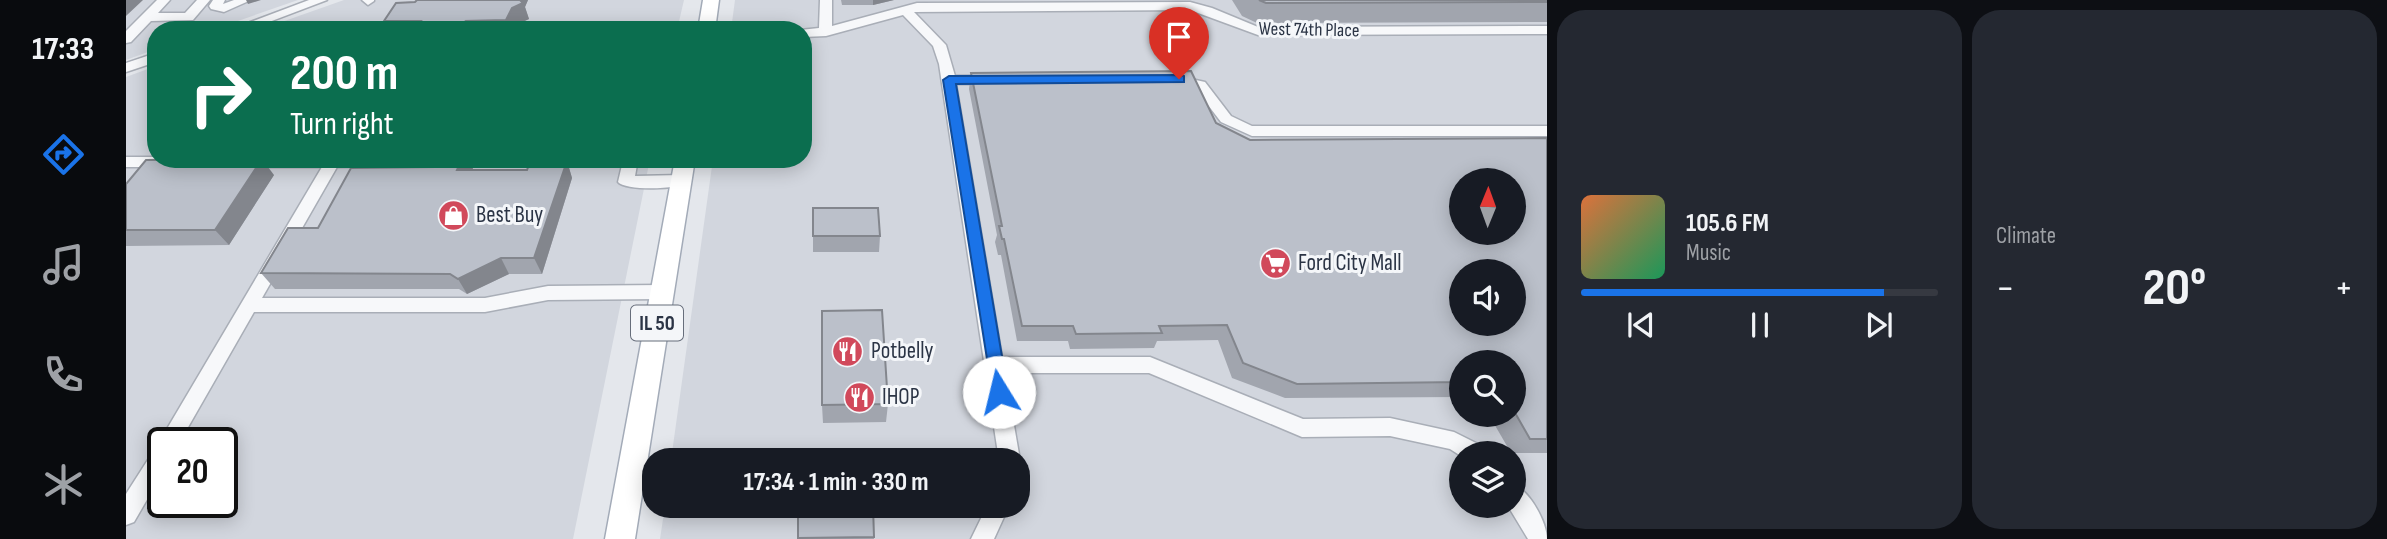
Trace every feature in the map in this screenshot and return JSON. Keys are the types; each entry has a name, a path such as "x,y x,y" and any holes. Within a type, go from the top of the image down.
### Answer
{"main road":[{"path":"708,21 711,0"},
{"name":"IL 50","path":"620,539 683,170"}],"street":[{"path":"126,38 164,0"},
{"path":"147,17 188,17 204,0"},
{"path":"218,0 215,6 223,8 245,0"},
{"path":"261,21 321,0"},
{"path":"826,0 826,32"},
{"name":"West 74th Place","path":"812,33 826,32 905,9 1190,6 1208,10 1240,26 1258,30 1547,30"},
{"path":"905,9 939,45 949,80 1007,448"},
{"path":"179,21 182,17"},
{"name":"West 74th Place","path":"812,42 826,32"},
{"path":"126,68 147,60"},
{"path":"1162,79 1189,80 1199,84 1213,97 1223,116 1240,128 1252,131 1547,131"},
{"path":"949,80 1006,80"},
{"path":"126,162 147,162"},
{"path":"177,427 329,168"},
{"path":"629,168 626,181 683,170"},
{"path":"249,305 485,305 548,293 662,292"},
{"path":"995,365 1150,365 1302,428 1398,428 1454,441"},
{"path":"126,514 147,479"},
{"path":"1526,515 1541,539"},
{"path":"982,539 992,518"}],"shaded area":[{"path":"126,0 298,0 238,21 147,21 147,52 126,60"},
{"path":"344,0 684,0 679,21 284,21"},
{"name":"Ford City Mall","path":"735,0 1547,0 1547,539 660,539 663,518 1030,518 1030,448 673,448 712,168 812,168 812,21 732,21"},
{"path":"147,69 147,168 648,168 573,539 126,539 126,77"}],"building":[{"path":"520,0 523,3 512,8 506,20 384,21 396,3"},
{"path":"1259,0 1547,0 1547,2 1266,3"},
{"name":"Ford City Mall","path":"1191,71 1216,123 1250,140 1547,138 1547,439 1530,439 1523,427 1526,427 1526,350 1449,350 1449,382 1297,384 1243,363 1227,325 1159,326 1162,333 1076,334 1073,326 1022,326 999,226 1002,226 971,73"},
{"path":"146,160 147,168 256,168 215,230 126,230 126,184"},
{"name":"Best Buy","path":"351,168 565,168 534,258 501,258 458,279 450,274 261,273 288,228 318,228"},
{"path":"813,208 878,208 880,236 813,236"},
{"path":"882,310 888,404 822,405 822,311"},
{"path":"798,518 873,518 874,537 798,538"}],"place":[{"name":"Best Buy","path":"453,215"},
{"name":"Ford City Mall","path":"1275,263"},
{"name":"Potbelly","path":"848,351"},
{"name":"IHOP","path":"859,397"}],"route":[{"path":"999,392 949,80 1179,79"}]}
